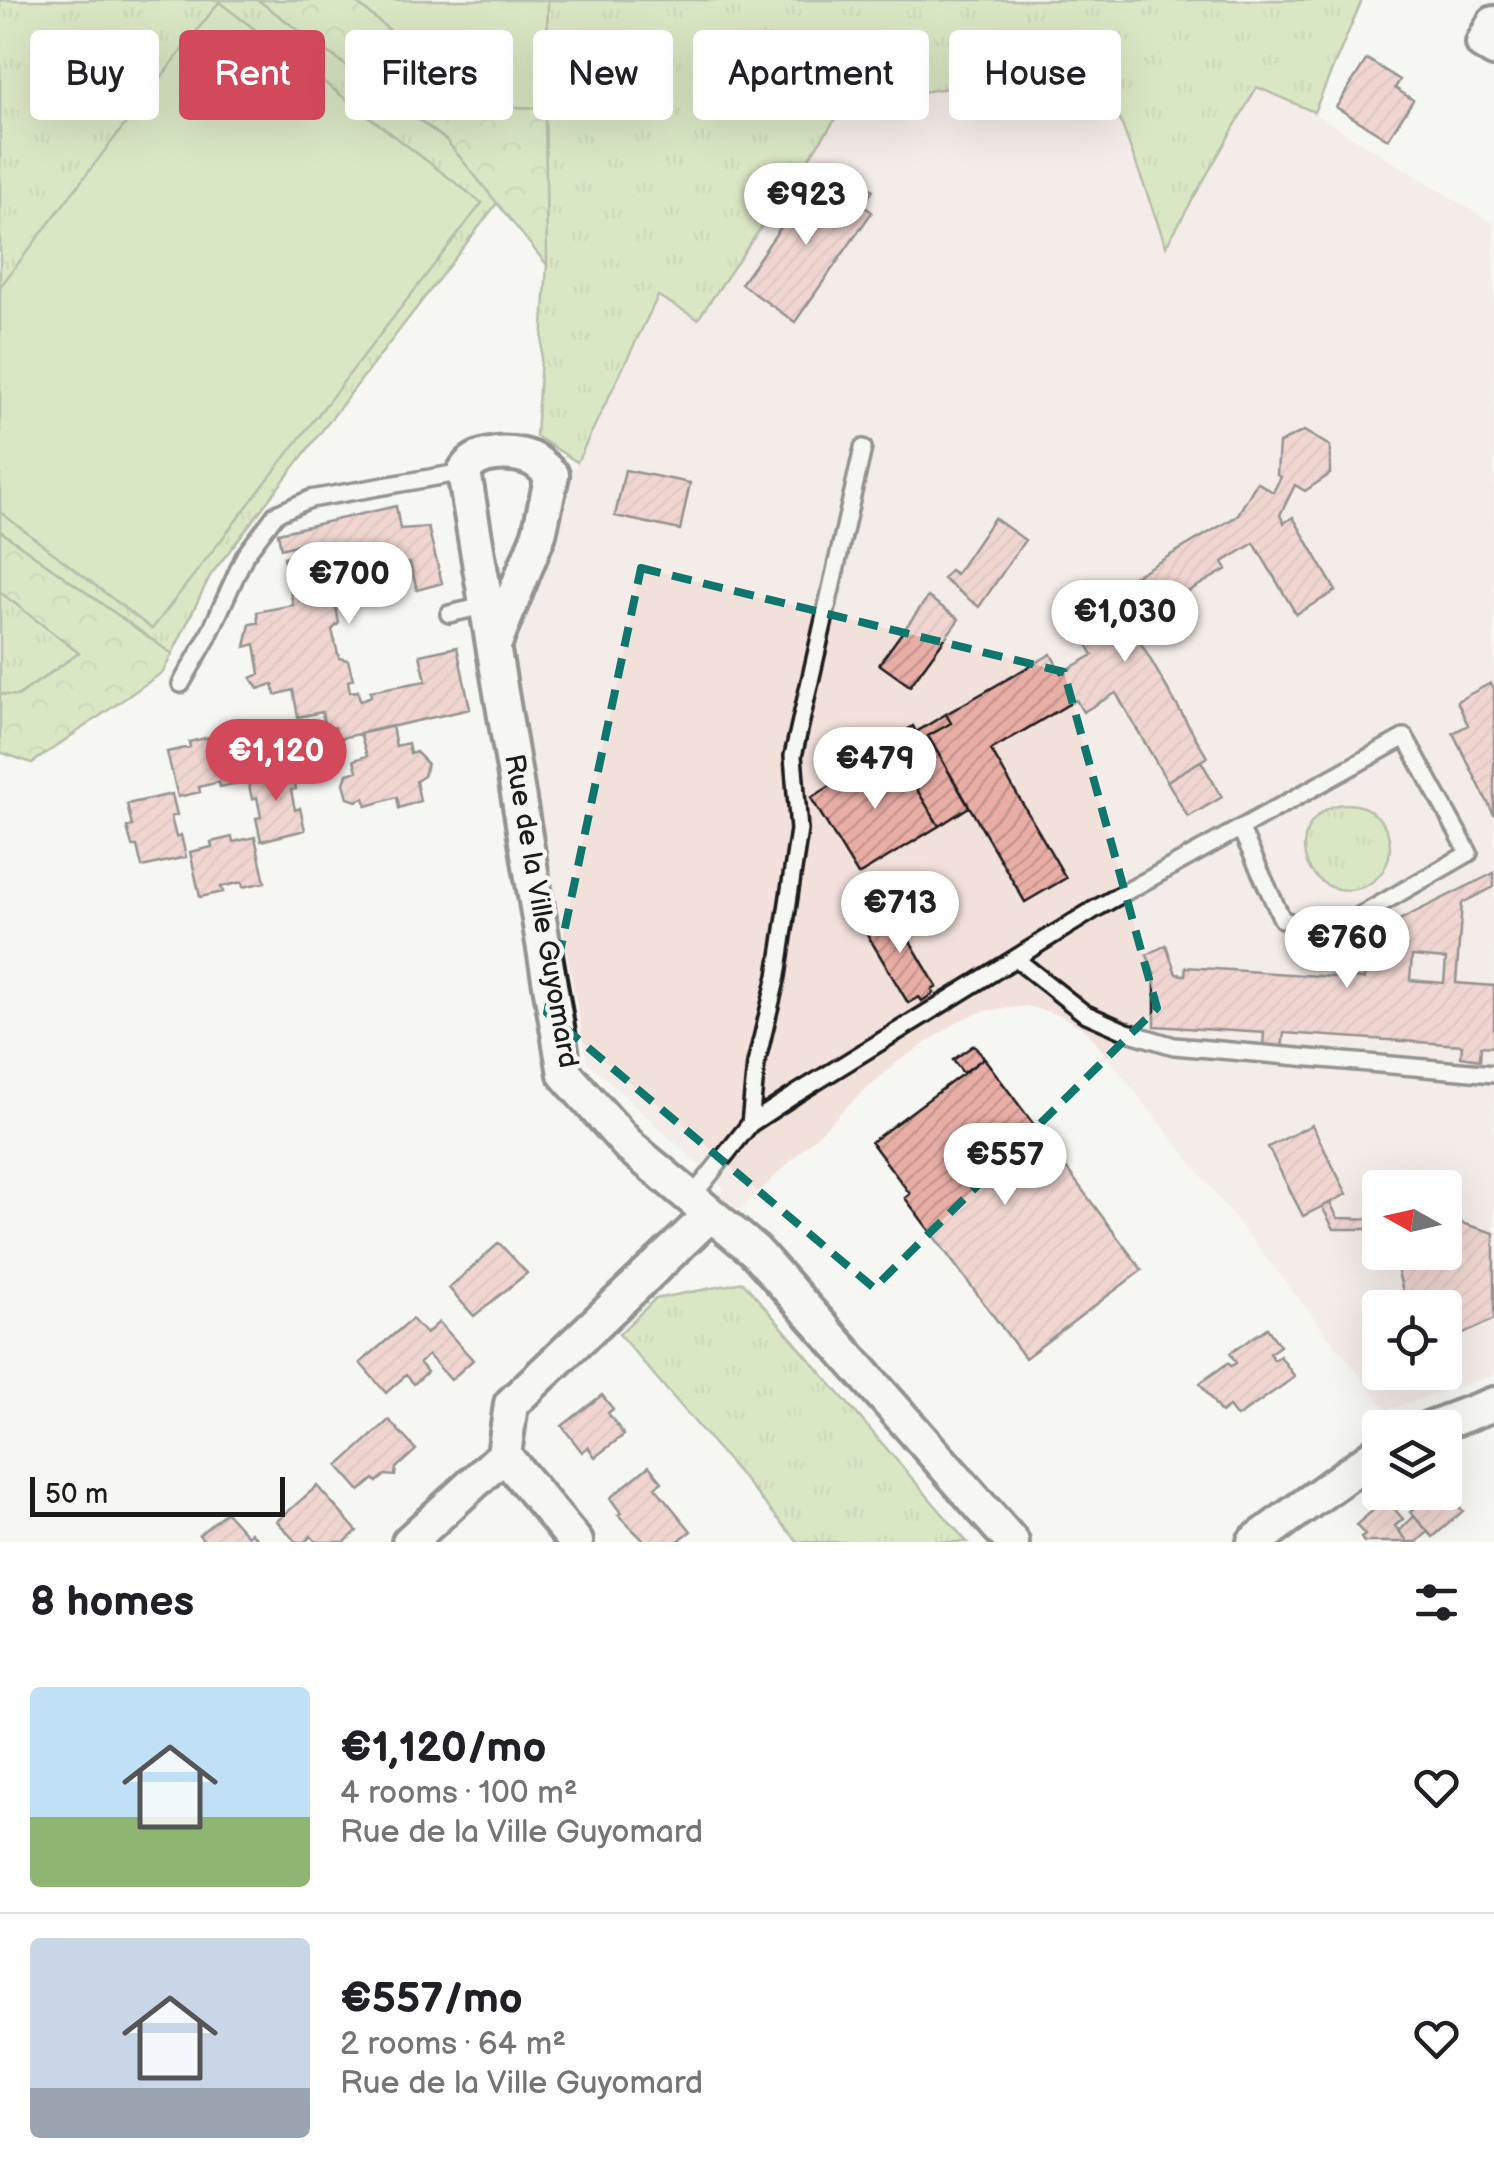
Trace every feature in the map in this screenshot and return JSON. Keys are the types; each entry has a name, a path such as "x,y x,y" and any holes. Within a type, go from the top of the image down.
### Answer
{"street":[{"path":"1494,24 1482,43 1494,50"},
{"path":"464,472 469,462 480,456 500,455 532,459 552,475 539,534 495,643"},
{"name":"Rue de la Ville Guyomard","path":"464,472 565,1074 630,1147 754,1252 1012,1542"},
{"path":"409,1542 504,1455 510,1404 701,1207"},
{"path":"1462,1416 1494,1404"},
{"path":"504,1455 576,1542"},
{"path":"1254,1542 1362,1463"}],"lane":[{"path":"701,1207 750,1124 756,1064 777,976 799,830 793,756 864,448"},
{"path":"181,684 246,555 276,514 310,499 464,472"},
{"path":"449,614 488,605"},
{"path":"750,1124 1095,909 1404,737 1468,852 1342,926 1314,932 1282,919 1241,830"},
{"path":"1016,959 1084,1012 1127,1032 1174,1046 1494,1074"}],"highlighted area":[{"path":"641,568 1064,672 1157,1008 874,1288 547,1013"}],"shaded area":[{"path":"1257,87 1314,113 1494,224 1494,1375 1462,1385 1462,1290 1362,1290 1362,1378 1086,1030 1060,1015 1027,1006 984,1011 962,1019 899,1061 862,1092 740,1210 717,1196 725,1189 587,1061 508,636 577,462 658,296 698,318 835,120 929,120 929,91 949,88 949,120 1120,120 1166,245"},
{"path":"1371,1390 1448,1390 1387,1410"}],"green space":[{"path":"0,0 258,0 298,30 179,30 179,120 325,120 325,50 345,65 345,120 419,120 446,140 498,202 210,576 172,654 0,531"},
{"path":"258,0 353,0 390,30 345,30 345,65 325,50 325,30 298,30"},
{"path":"353,0 548,0 547,30 533,30 533,108 513,107 513,30 390,30"},
{"path":"548,0 1362,0 1314,112 1257,87 1166,246 1120,120 1121,30 949,30 949,88 929,91 929,30 693,30 693,120 835,120 698,319 658,296 577,462 536,436 547,265 545,120 673,120 673,30 547,30"},
{"path":"219,2 256,30 197,30"},
{"path":"179,54 179,120 325,120 325,83 345,98 345,120 373,120 482,203 152,629 0,512 0,287 128,120 159,120 159,80"},
{"path":"513,107 533,108 533,120 545,120 547,265 446,140 419,120 513,120"},
{"path":"0,531 172,654 163,672 32,763 0,752 0,694 18,696 79,653 0,592"},
{"path":"0,592 79,653 17,696 0,694"},
{"path":"1347,804 1364,807 1378,816 1387,830 1387,864 1378,878 1364,887 1347,890 1330,887 1316,878 1307,864 1304,847 1307,830 1316,816 1330,807"},
{"path":"743,1282 967,1542 798,1542 619,1334 655,1299"}],"building":[{"path":"1367,59 1400,80 1395,88 1413,100 1388,139 1336,107"},
{"path":"827,158 873,190 863,205 818,174"},
{"path":"818,174 872,212 795,322 741,284"},
{"path":"1304,431 1330,446 1330,474 1305,491 1295,485 1280,515 1284,523 1293,517 1336,591 1296,614 1254,543 1223,562 1227,569 1156,610 1151,601 1125,616 1207,757 1167,781 1116,693 1083,712 1076,700 991,750 1066,878 1025,902 928,736 951,723 946,714 1051,654 1061,673 1093,655 1070,614 1237,516 1257,482 1273,492 1281,477 1277,475 1279,443"},
{"path":"625,470 690,483 680,530 615,516"},
{"path":"396,506 400,529 428,527 442,583 417,590 410,563 324,587 327,599 334,597 339,623 332,630 339,658 348,660 353,679 348,681 350,692 358,691 360,701 371,696 370,691 426,681 420,655 457,647 470,709 337,739 335,727 325,730 322,712 298,717 293,690 275,695 273,684 258,689 251,678 260,674 255,644 245,647 250,624 258,623 257,612 293,605 284,557 304,552 302,543 281,549 278,533"},
{"path":"994,518 1025,540 979,607 943,579 950,570 956,574"},
{"path":"928,597 959,619 910,686 879,664"},
{"path":"1491,683 1494,815 1453,733 1468,725 1457,701"},
{"path":"946,714 951,723 928,736 969,807 939,826 888,742 913,726 916,732"},
{"path":"392,726 396,746 408,743 410,754 416,752 427,763 424,776 416,781 420,801 399,808 397,797 367,806 364,798 348,798 344,783 347,774 357,771 354,760 367,756 360,733"},
{"path":"209,737 210,742 232,737 243,782 220,787 219,782 178,797 167,752 190,747 189,742"},
{"path":"892,748 939,826 858,875 811,798"},
{"path":"1201,761 1222,797 1188,817 1167,781"},
{"path":"291,767 295,810 300,808 305,830 261,841 257,797 252,799 247,777"},
{"path":"172,794 177,815 171,817 176,837 181,835 186,857 142,867 127,827 132,826 127,804"},
{"path":"232,837 233,842 255,837 265,882 243,887 242,882 221,887 223,892 200,897 190,852"},
{"path":"1494,873 1494,887 1462,903 1456,983 1494,986 1494,1047 1481,1046 1480,1060 1461,1057 1462,1045 1284,1033 1282,1049 1263,1046 1264,1033 1155,1026 1155,976 1147,955 1166,945 1176,974 1185,975 1186,967 1364,979 1367,936","holes":["1412,956 1446,959 1444,983 1410,980"]},
{"path":"890,907 937,987 922,1001 919,997 908,1003 861,924"},
{"path":"974,1045 984,1058 963,1073 953,1060"},
{"path":"984,1058 1142,1270 1025,1358 905,1198 910,1194 871,1142"},
{"path":"1312,1125 1347,1194 1303,1216 1268,1147"},
{"path":"1330,1203 1338,1218 1362,1219 1362,1229 1334,1229 1322,1207"},
{"path":"1462,1223 1494,1233 1494,1319 1462,1335 1462,1290 1402,1290 1398,1270 1462,1270"},
{"path":"499,1243 527,1273 474,1316 449,1288"},
{"path":"412,1319 426,1334 439,1322 473,1360 451,1380 428,1355 420,1363 427,1372 414,1384 406,1375 386,1393 360,1363"},
{"path":"1267,1328 1280,1346 1270,1353 1274,1360 1280,1356 1295,1377 1237,1417 1229,1407 1221,1413 1200,1383 1228,1363 1236,1363 1230,1353"},
{"path":"602,1395 613,1409 608,1413 624,1435 595,1457 588,1447 582,1452 562,1426"},
{"path":"389,1420 416,1450 396,1468 395,1476 385,1475 377,1482 374,1479 360,1491 338,1466"},
{"path":"649,1466 662,1482 655,1487 691,1531 677,1542 645,1542 618,1515 621,1513 610,1498"},
{"path":"317,1486 357,1531 345,1542 316,1542 311,1536 305,1542 296,1542 277,1521"},
{"path":"1373,1510 1395,1510 1403,1519 1395,1526 1408,1542 1364,1542 1361,1538 1365,1535 1356,1525"},
{"path":"1412,1510 1463,1511 1433,1537"},
{"path":"226,1512 248,1536 251,1532 260,1542 205,1542 199,1535"},
{"path":"1414,1516 1428,1532 1417,1542 1408,1542 1399,1531"}]}
